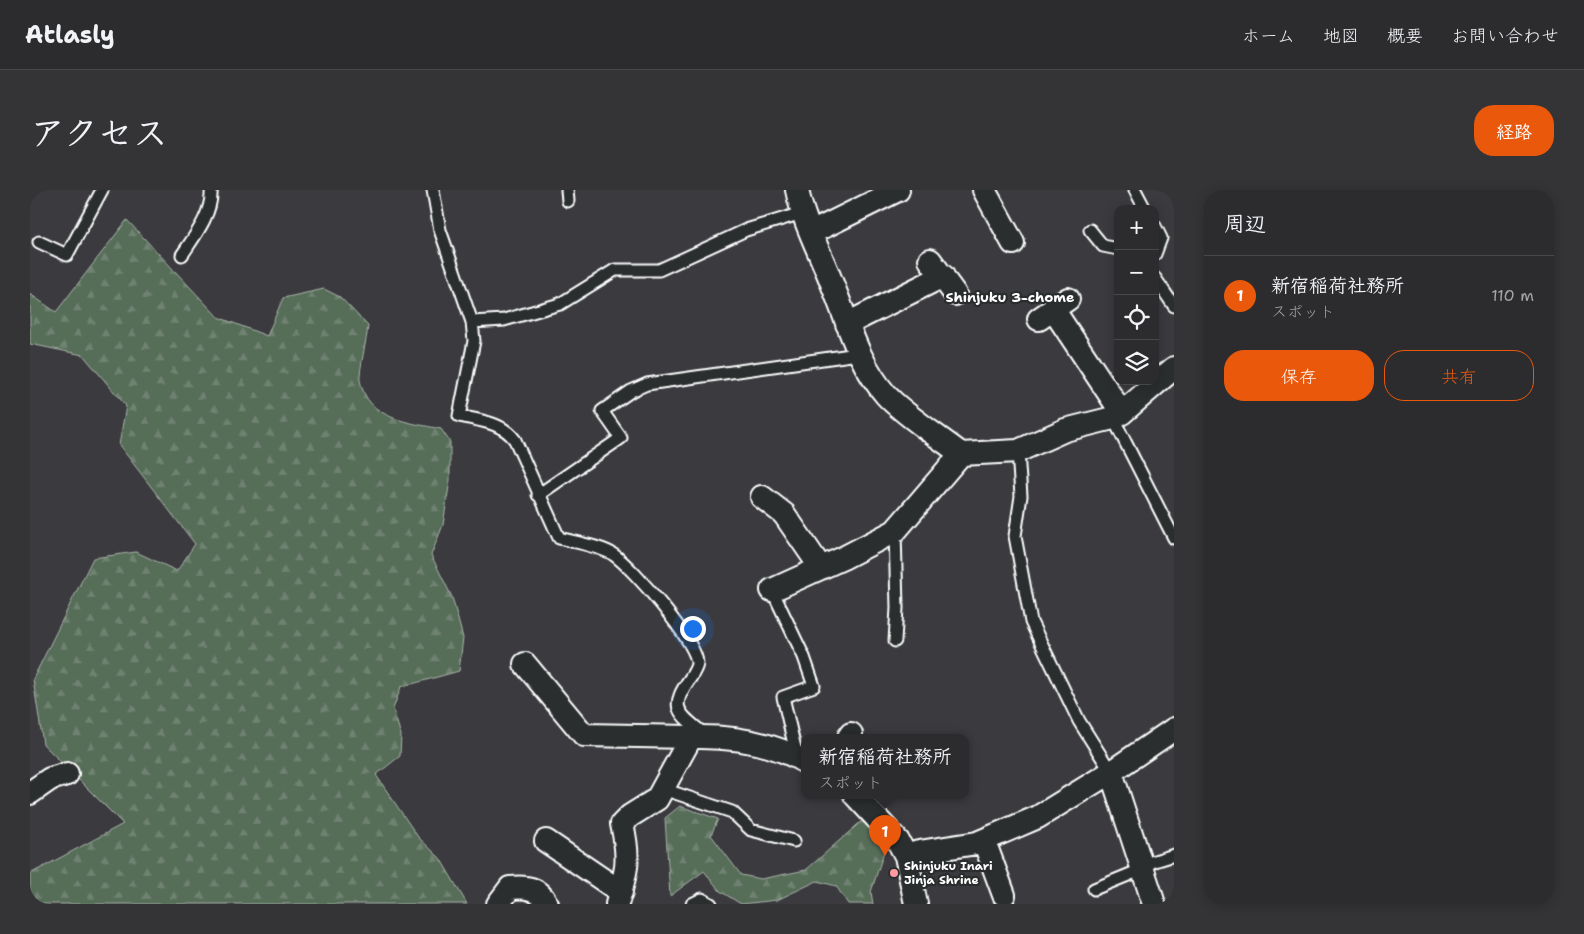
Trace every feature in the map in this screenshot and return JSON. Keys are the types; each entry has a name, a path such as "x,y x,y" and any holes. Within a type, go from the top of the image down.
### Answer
{"street":[{"path":"797,190 802,213 858,354 868,372 887,396 961,454 1018,450 1065,430 1118,416 1174,368"},
{"path":"811,233 898,190"},
{"path":"984,190 1013,242"},
{"path":"847,324 943,276"},
{"path":"1053,309 1118,416"},
{"path":"772,590 821,568 894,531 961,454"},
{"path":"762,498 784,514 821,568"},
{"path":"525,664 584,735 699,736 736,739 772,748 801,760"},
{"path":"906,856 984,841 1038,817 1111,772 1174,729"},
{"path":"546,841 619,898 628,868 627,844 622,824 630,816 657,799 699,736"},
{"path":"1111,772 1154,904"},
{"path":"30,793 50,779 67,774"},
{"path":"859,799 898,841 906,856 916,904"},
{"path":"984,841 1004,895"},
{"path":"498,904 510,888 526,886 542,894 547,904"}],"lane":[{"path":"39,242 67,255 102,190"},
{"path":"182,255 201,225 212,197 211,190"},
{"path":"434,190 440,230 472,322 474,341 459,416 500,426 509,432 515,440 538,495 559,538 613,554 638,577 672,620 693,650 697,664 678,695 678,705 684,717 699,736"},
{"path":"1135,190 1143,205"},
{"path":"472,322 504,320 560,304 615,270 659,270 746,230 802,213"},
{"path":"1090,230 1103,246 1114,248"},
{"path":"1159,284 1174,306"},
{"path":"538,495 621,438 602,411 630,391 647,384 679,378 858,354"},
{"path":"1118,416 1174,538"},
{"path":"1018,450 1020,496 1016,536 1031,622 1079,721 1111,772"},
{"path":"894,531 897,608 895,641"},
{"path":"772,590 804,657 814,686 783,697 801,760"},
{"path":"663,788 732,812 751,830 794,841"},
{"path":"1094,889 1174,855"},
{"path":"692,904 702,899 712,904"}],"green space":[{"path":"127,220 218,317 267,336 283,298 324,289 340,297 368,326 360,380 364,393 371,404 391,417 441,429 450,442 450,480 443,525 431,555 452,597 463,638 459,671 401,687 393,709 401,735 400,756 376,775 418,837 440,858 467,904 30,904 30,874 123,824 43,744 33,679 93,558 136,552 177,571 195,544 119,445 126,406 83,355 30,344 30,294 56,312"},
{"path":"680,806 718,819 711,835 741,875 761,879 806,870 864,819 887,842 871,892 873,904 848,904 836,886 817,881 777,900 741,904 720,891 704,871 670,896 665,818"}],"place":[{"name":"新宿稲荷社務所","path":"885,856"},
{"name":"Shinjuku Inari Jinja Shrine","path":"894,873"}],"district":[{"name":"Shinjuku 3-chome","path":"1010,297"}]}
